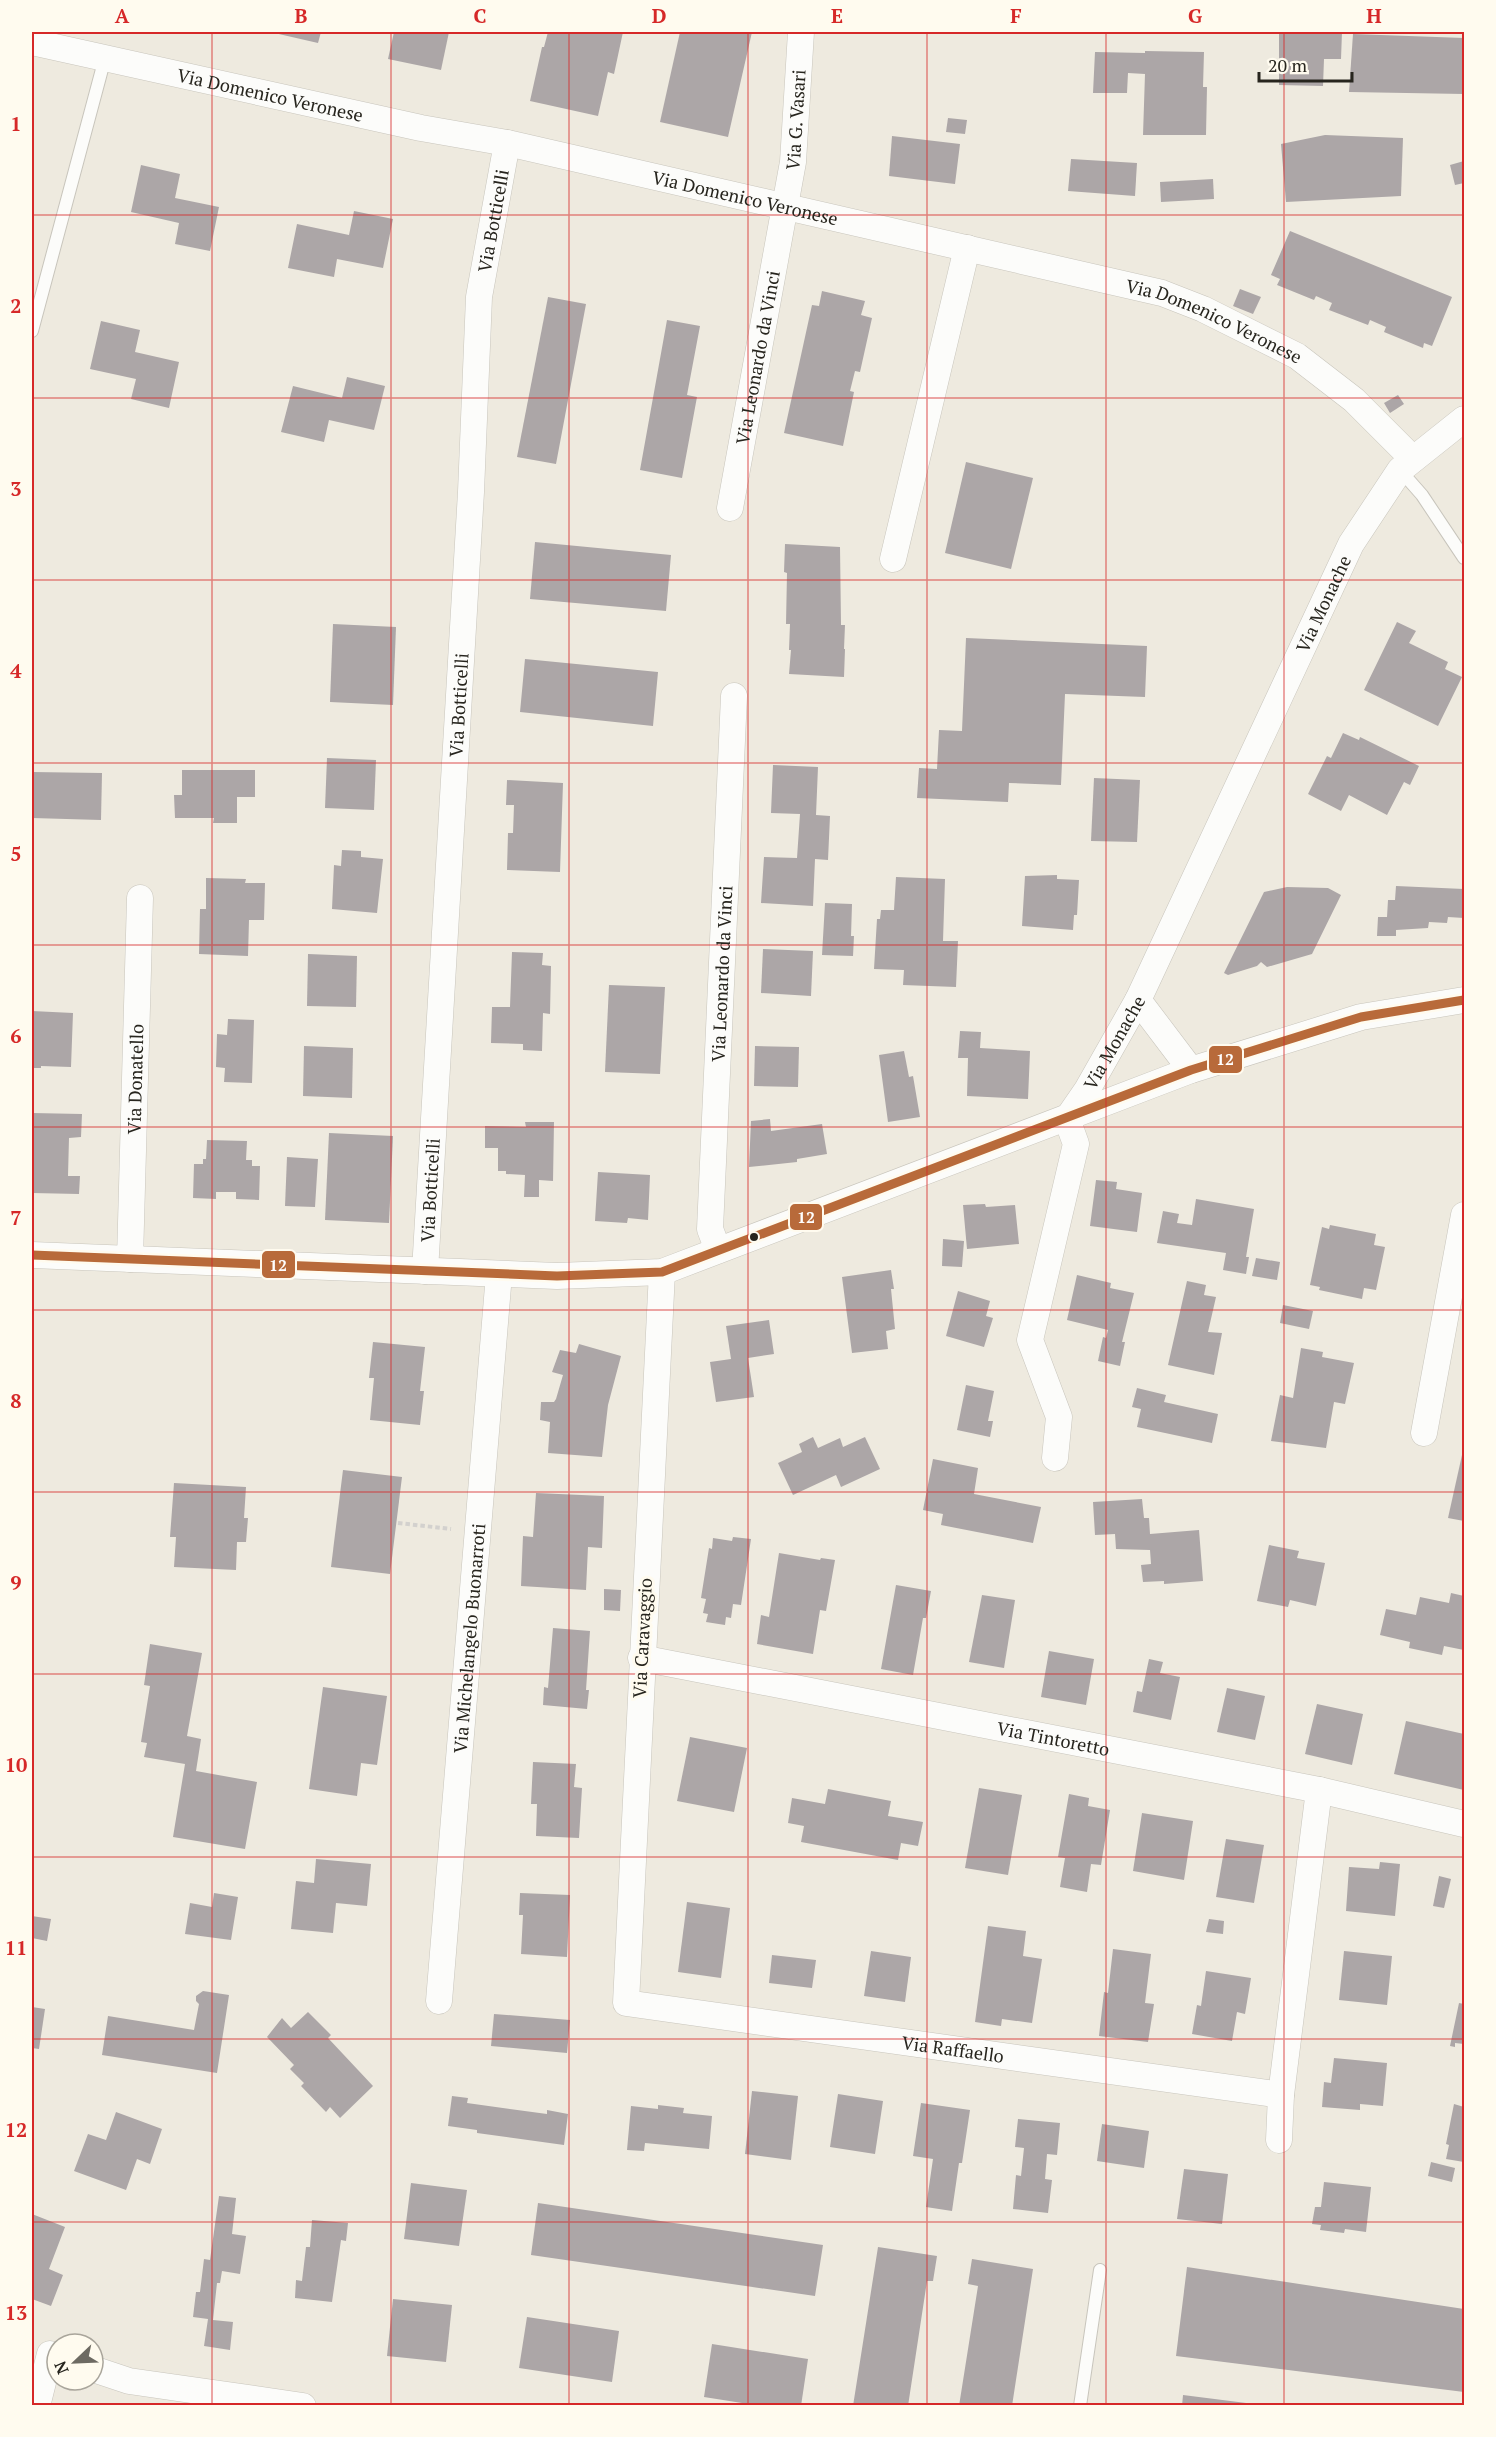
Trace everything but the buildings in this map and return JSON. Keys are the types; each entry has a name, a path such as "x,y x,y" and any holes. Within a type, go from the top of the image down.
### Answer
{"street":[{"name":"Via G. Vasari","path":"784,206 793,162 801,32"},
{"name":"Via Domenico Veronese","path":"32,42 421,128 507,143 1162,293 1203,309 1297,356 1354,400 1406,465"},
{"name":"Via Botticelli","path":"425,1271 471,492 479,297 507,143"},
{"name":"Via Leonardo da Vinci","path":"730,508 784,206"},
{"path":"893,559 967,248"},
{"name":"Via Monache","path":"1067,1119 1087,1090 1138,1000 1351,544 1406,465 1464,419"},
{"name":"Via Leonardo da Vinci","path":"718,1250 710,1229 734,696"},
{"name":"Via Donatello","path":"130,1259 140,898"},
{"path":"1138,1000 1191,1070"},
{"path":"32,1255 557,1276 662,1272 1191,1070 1361,1017 1464,1000"},
{"path":"1055,1458 1059,1417 1030,1340 1076,1144 1067,1119"},
{"path":"1424,1433 1464,1215"},
{"name":"Via Caravaggio","path":"626,2003 641,1658 662,1272"},
{"name":"Via Michelangelo Buonarroti","path":"439,2001 499,1274"},
{"name":"Via Tintoretto","path":"641,1658 1319,1790 1464,1824"},
{"path":"1279,2140 1281,2095 1319,1790"},
{"name":"Via Raffaello","path":"626,2003 1281,2095"},
{"path":"37,2406 45,2358"},
{"path":"105,2373 129,2381 303,2406"}],"lane":[{"path":"32,331 105,58"},
{"path":"1406,465 1422,495 1464,558"},
{"path":"1080,2406 1100,2270"}],"path":[{"path":"398,1523 422,1526"}],"transit line":[{"name":"12","path":"32,1255 557,1276 662,1272 1191,1070 1361,1017 1464,1000"}]}
